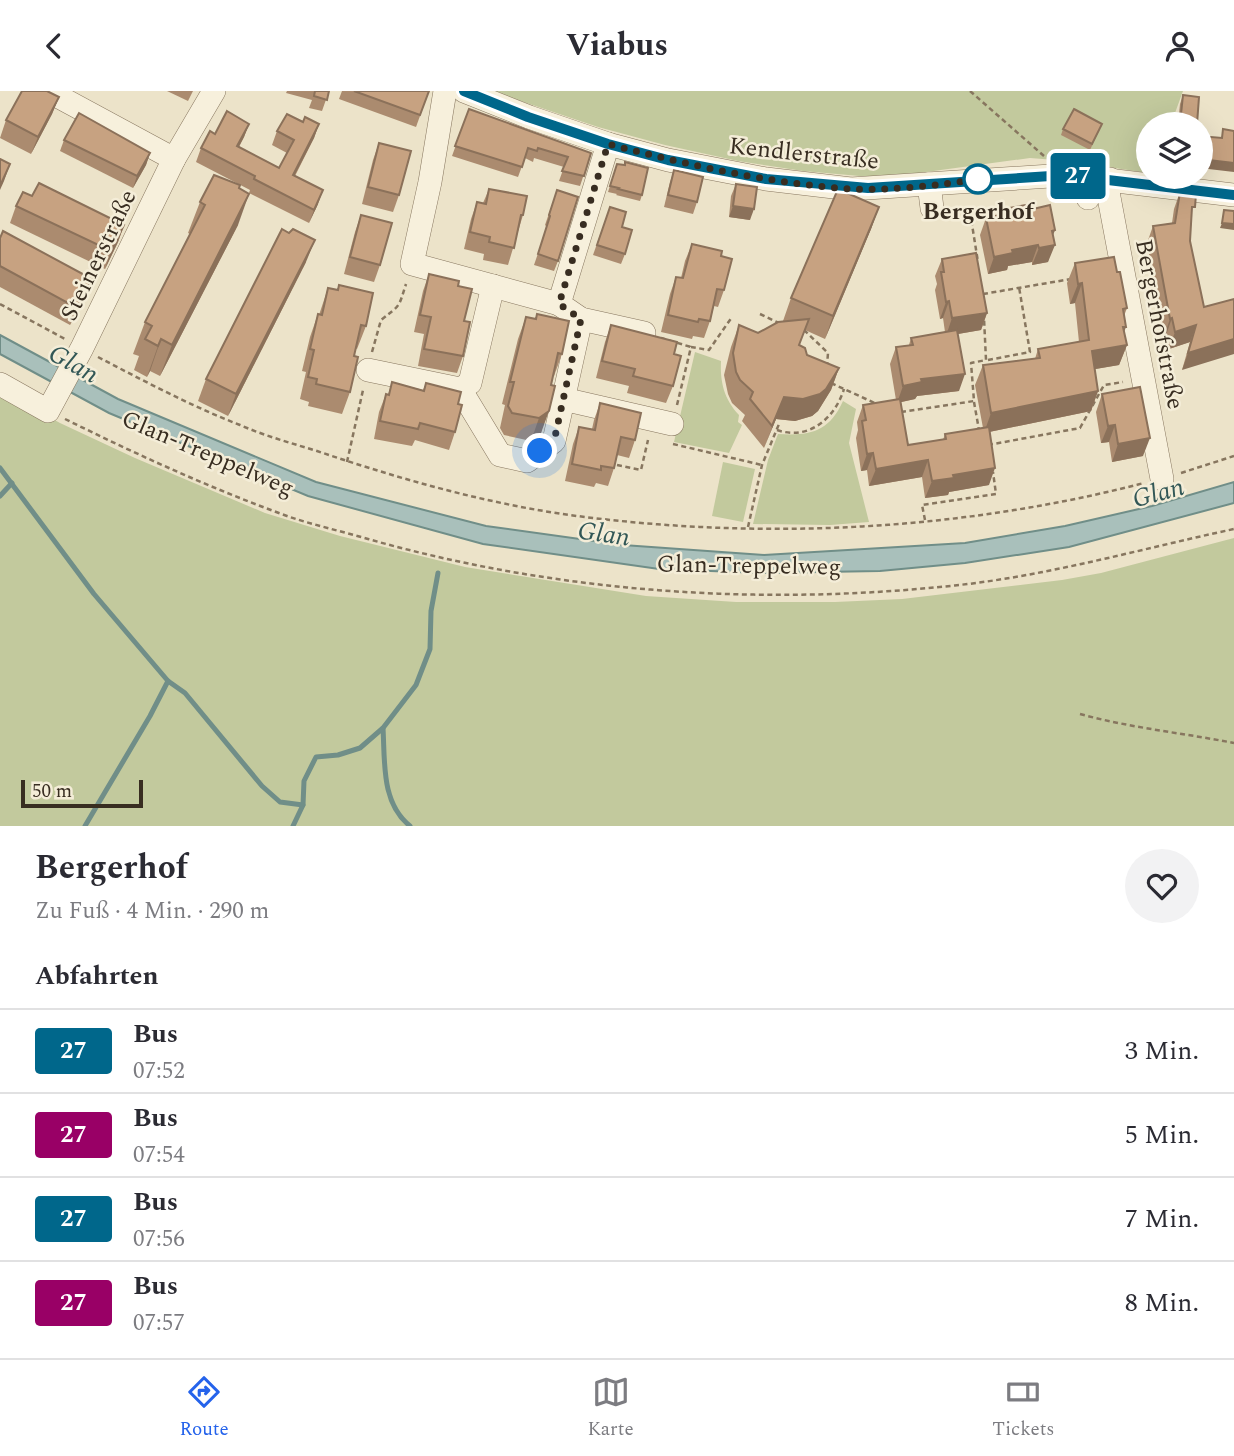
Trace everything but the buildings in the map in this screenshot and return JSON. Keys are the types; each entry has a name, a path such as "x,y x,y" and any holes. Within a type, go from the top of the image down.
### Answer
{"street":[{"path":"48,91 174,159"},
{"name":"Steinerstraße","path":"49,408 78,355 174,159 214,91"},
{"path":"444,91 430,182 412,264 559,304 581,319 644,333"},
{"name":"Kendlerstraße","path":"464,91 528,117 608,144 668,160 766,179 851,189 1030,176 1095,185 1234,195"},
{"path":"559,304 608,144"},
{"path":"929,184 932,208"},
{"name":"Bergerhofstraße","path":"1095,185 1108,192 1162,479"},
{"path":"368,370 460,389 470,383 493,286"},
{"path":"460,389 500,454 527,461 554,441 581,319"},
{"path":"0,384 49,408"},
{"path":"563,399 666,429"}],"path":[{"path":"970,91 1045,156 1048,162"},
{"path":"970,212 978,266"},
{"path":"986,360 983,293 1071,279"},
{"path":"1019,287 1030,352 971,363 980,432 988,445 1080,428 1104,385 1143,378"},
{"path":"0,304 78,355 240,426 376,471 492,500 583,517 748,528 847,529 1043,506 1162,479 1234,456"},
{"path":"760,314 787,327"},
{"path":"644,333 709,350 732,317"},
{"path":"804,330 828,353 827,370"},
{"path":"799,332 811,337"},
{"path":"617,465 641,470 666,429 691,347"},
{"path":"826,382 886,408"},
{"path":"776,430 792,433 820,425 834,411 844,389"},
{"path":"897,413 974,401"},
{"name":"Glan-Treppelweg","path":"49,408 165,468 289,517 421,554 569,582 689,593 756,595 894,592 971,584 1075,567 1234,529"},
{"path":"748,528 762,465 779,424"},
{"path":"666,429 762,465"},
{"path":"925,521 922,505 996,494 992,470"},
{"path":"1080,714 1118,724 1234,743"}],"green space":[{"path":"491,91 1183,91 1175,112 1136,112 1136,171 1030,158 871,177 803,171 738,161 598,127"},
{"path":"695,352 721,361 724,390 739,415 738,422 742,425 729,453 674,442"},
{"path":"0,390 60,423 135,458 265,513 340,536 465,567 646,596 736,602 902,599 1101,573 1234,538 1234,826 0,826"},
{"path":"843,401 856,409 849,443 869,522 830,525 753,524 768,460 778,434 809,433 825,426"},
{"path":"723,462 755,469 743,522 712,516"}],"water":[{"path":"0,335 118,399 316,482 486,526 623,545 764,555 965,543 1065,526 1152,506 1234,482 1234,503 1069,547 965,563 880,571 762,573 659,569 483,544 308,496 109,413 0,354"}],"waterway":[{"path":"0,468 94,594 168,681 185,693 262,786 280,802 303,805"},
{"path":"0,496 12,483"},
{"path":"293,826 303,805 304,781 316,757 338,755 360,748 383,728 416,685 430,649 431,611 438,573"},
{"path":"85,826 168,681"},
{"path":"383,728 389,794 401,817 410,826"}],"bus line":[{"name":"27","path":"464,91 528,117 608,144 668,160 766,179 851,189 1066,175 1234,195"}],"place":[{"name":"Bergerhof","path":"978,179"}],"route":[{"path":"540,451 554,441 581,319 559,304 608,144 727,173 851,189 978,179"}],"water label":[{"name":"Glan","path":"74,363"},
{"name":"Glan","path":"1158,492"},
{"name":"Glan","path":"604,533"}]}
